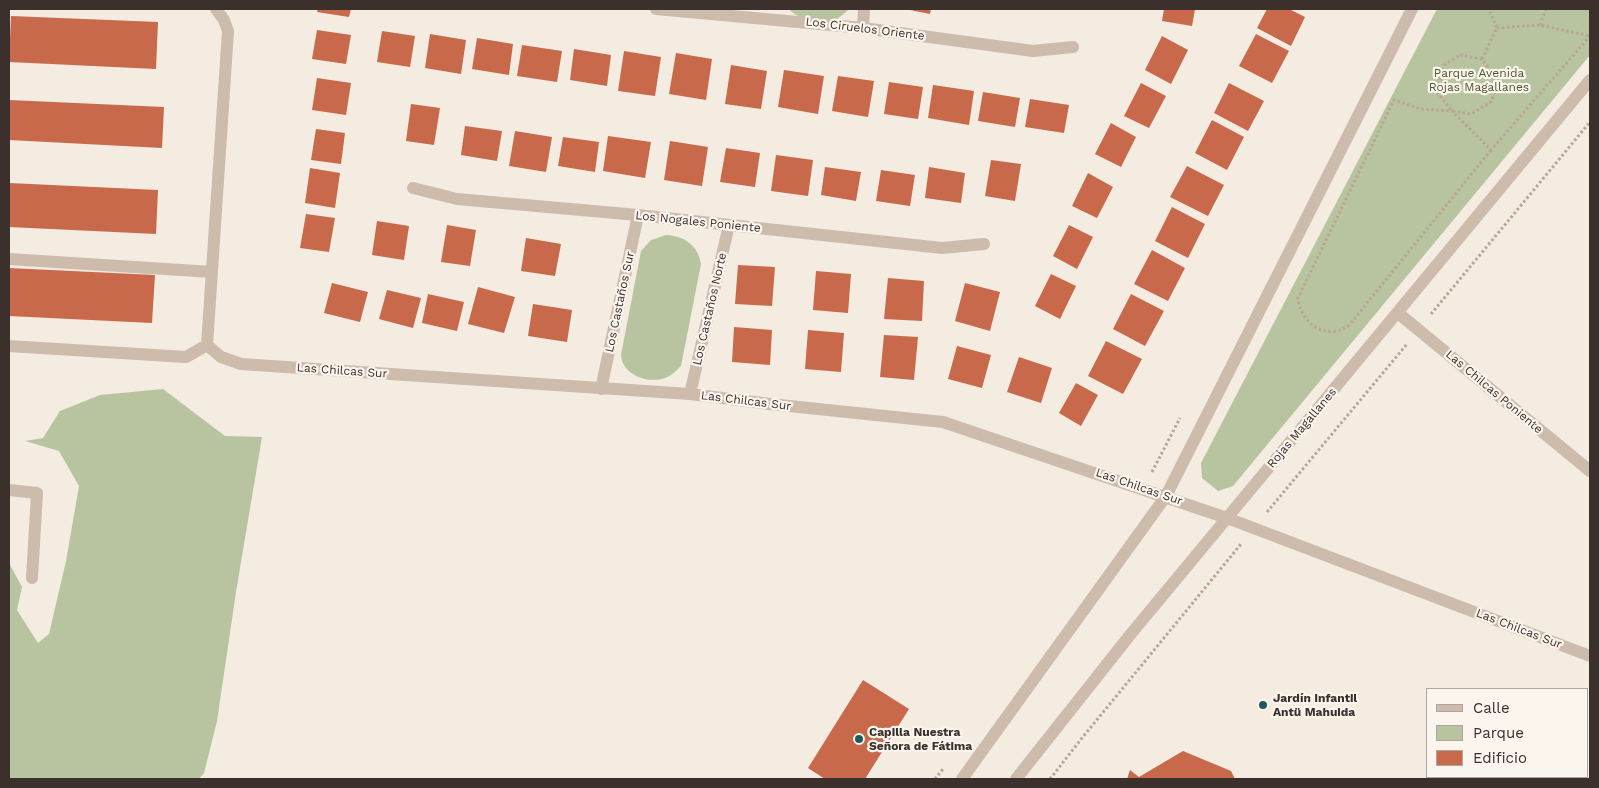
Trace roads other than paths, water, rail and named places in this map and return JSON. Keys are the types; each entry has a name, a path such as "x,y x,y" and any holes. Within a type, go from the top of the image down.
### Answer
{"street":[{"path":"9,346 186,357 207,345 228,32 224,20 216,9"},
{"name":"Los Ciruelos Oriente","path":"656,9 778,14 863,28 1033,50 1074,48"},
{"path":"863,28 864,9"},
{"path":"962,779 1166,496 1412,9"},
{"name":"Rojas Magallanes","path":"1016,779 1227,518 1590,80"},
{"name":"Los Nogales Poniente","path":"413,188 457,199 638,215 942,248 984,244"},
{"name":"Los Castaños Sur","path":"601,389 638,215"},
{"name":"Los Castaños Norte","path":"690,394 729,225"},
{"path":"9,259 212,272"},
{"name":"Las Chilcas Poniente","path":"1398,313 1590,471"},
{"name":"Las Chilcas Sur","path":"207,345 221,357 241,364 690,394 943,422 1144,488 1227,518 1590,656"},
{"path":"9,490 37,493 32,578"}],"place":[{"name":"Jardín Infantil Antü Mahuida","path":"1263,705"},
{"name":"Capilla Nuestra Señora de Fátima","path":"859,739"}],"park label":[{"name":"Parque Avenida Rojas Magallanes","path":"1479,80"}]}
